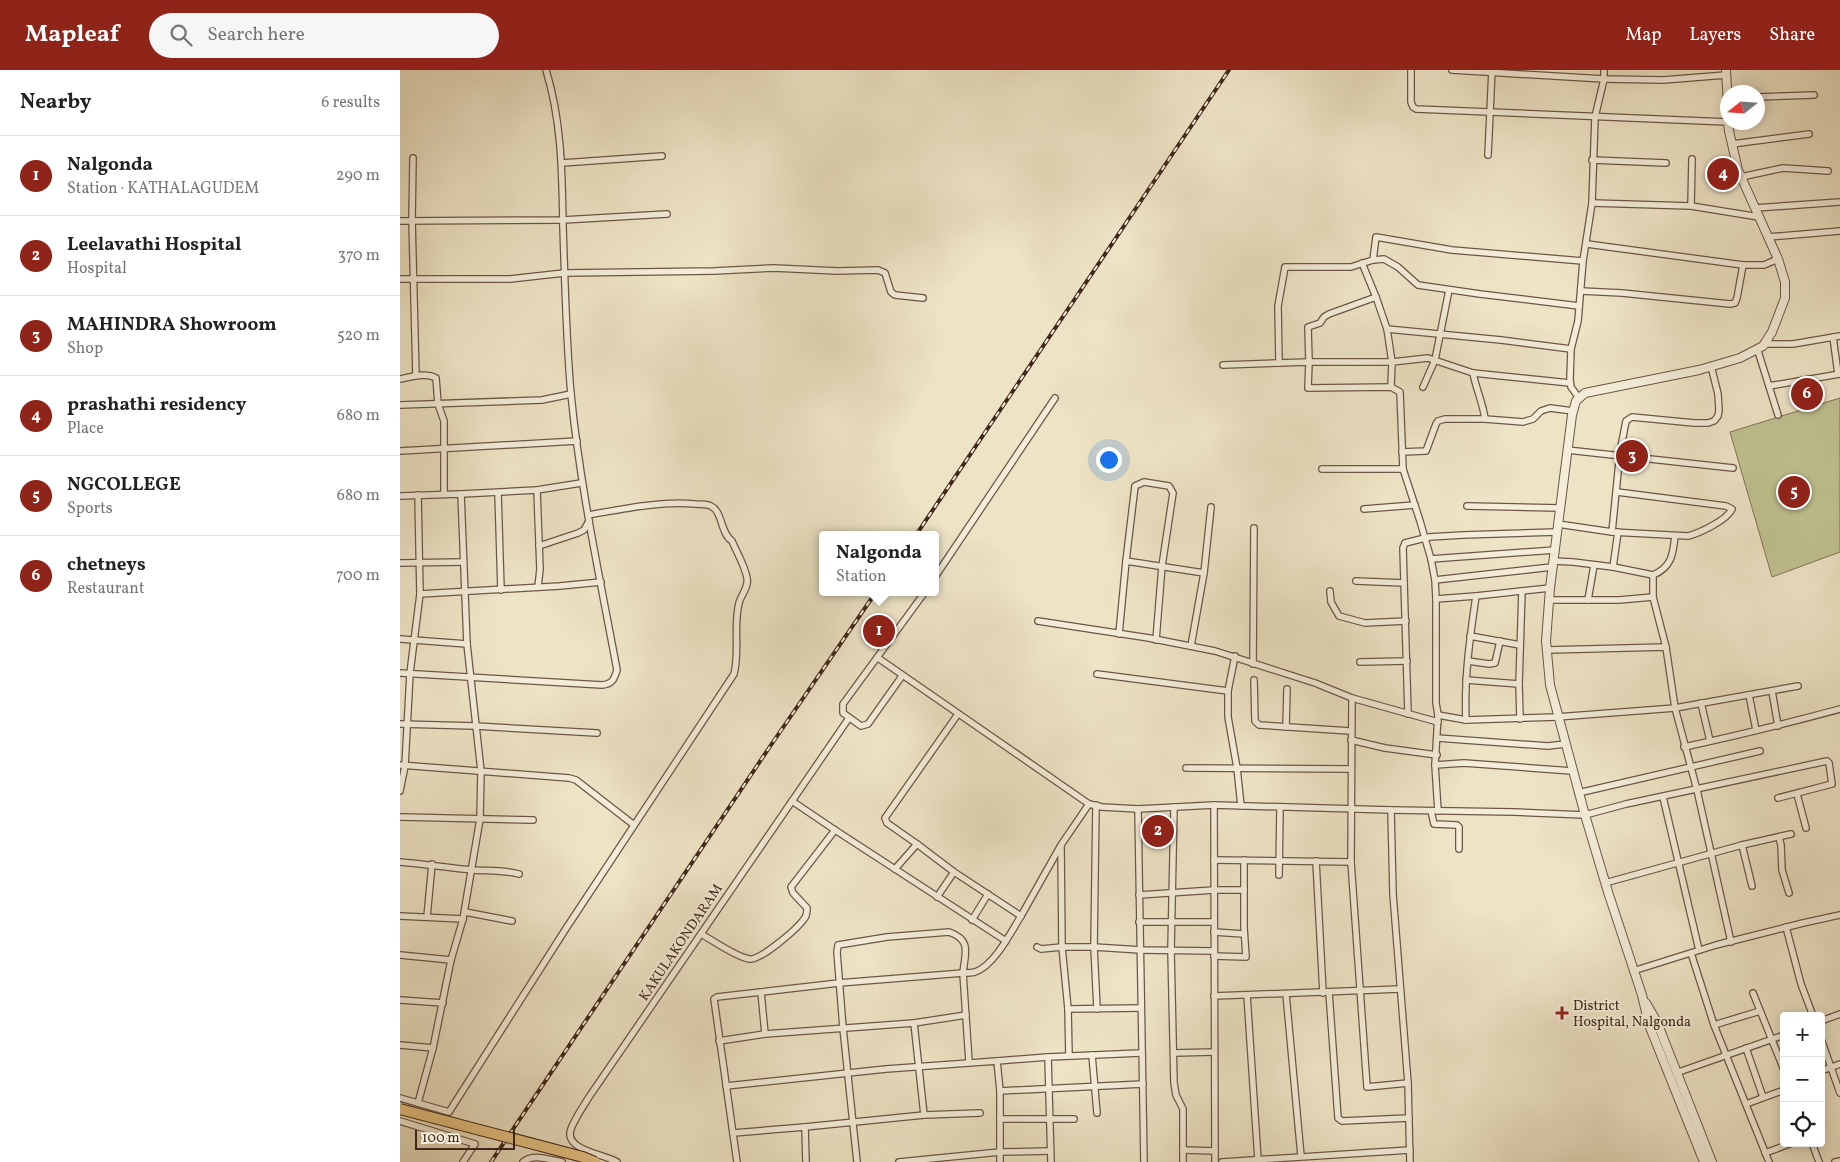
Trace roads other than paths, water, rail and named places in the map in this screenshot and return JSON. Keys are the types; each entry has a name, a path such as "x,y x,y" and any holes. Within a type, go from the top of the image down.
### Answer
{"highway":[{"path":"400,1109 564,1152 595,1162"}],"street":[{"path":"400,673 602,685 609,684 614,680 617,670 582,483 571,394 564,274 562,163 556,107 546,70"},
{"path":"1412,70 1411,102 1416,109 1720,122"},
{"path":"1452,70 1604,79 1676,80 1726,73"},
{"path":"1579,398 1571,388 1570,383 1572,349 1578,321 1583,261 1592,203 1592,160 1595,118 1604,79 1604,70"},
{"path":"1488,155 1492,71"},
{"path":"1765,97 1814,95"},
{"path":"1704,1162 1649,1024 1642,995 1605,883 1557,717 1550,685 1547,650 1550,588 1567,450 1576,401 1584,393 1740,358 1761,346 1772,332 1784,298 1785,288 1778,259 1741,176 1729,130"},
{"path":"1732,144 1809,134"},
{"path":"562,163 662,156"},
{"path":"413,158 412,220 416,376"},
{"path":"1691,206 1692,159"},
{"path":"1592,160 1666,163"},
{"path":"1741,176 1783,168 1828,171"},
{"path":"1755,208 1840,202"},
{"path":"1592,203 1691,206 1759,217"},
{"path":"400,221 563,220 667,214"},
{"path":"1768,237 1840,232"},
{"path":"1373,260 1376,238 1452,250 1583,261"},
{"path":"1587,244 1743,265 1764,265 1778,259"},
{"path":"1279,363 1278,306 1285,267 1351,267 1373,260 1384,260 1398,267 1418,285 1579,306"},
{"path":"1362,263 1376,297 1386,329 1392,362 1391,387"},
{"path":"1581,291 1622,293 1730,304 1734,303 1738,298 1743,265"},
{"path":"400,279 510,279 564,274 774,268 837,271 878,270 884,273 891,292 895,295 923,298"},
{"path":"1423,387 1435,360 1449,290"},
{"path":"1376,297 1329,314 1320,323 1308,327 1308,388 1391,387 1400,392 1402,396 1403,469 1431,558 1435,580 1436,703 1438,715 1435,765 1438,810"},
{"path":"1386,329 1572,349"},
{"path":"1761,346 1793,344 1840,336"},
{"path":"1769,386 1839,374 1832,337"},
{"path":"1761,346 1769,386 1778,415"},
{"path":"1222,365 1392,362 1428,358 1473,374 1570,383"},
{"path":"1613,567 1617,492 1624,425 1628,418 1654,418 1694,423 1714,421 1718,416 1719,410 1718,394 1711,366"},
{"path":"1473,374 1485,419"},
{"path":"400,379 432,375 436,378 438,404 444,421 444,494"},
{"path":"400,405 542,400 571,394"},
{"path":"939,571 1055,398"},
{"path":"1402,452 1426,451 1438,421 1445,419 1485,419 1523,422 1533,419 1541,411 1550,408 1573,411"},
{"path":"400,451 578,441"},
{"path":"1567,450 1733,468"},
{"path":"1322,469 1403,469"},
{"path":"400,496 498,493 537,490 582,483"},
{"path":"1119,634 1134,489 1138,484 1152,483 1169,486 1172,492 1162,566 1156,640"},
{"path":"537,490 538,587"},
{"path":"1408,714 1404,545 1407,542 1425,538 1557,528 1688,536 1702,531 1727,516 1732,510 1731,508 1617,492"},
{"path":"498,493 501,590"},
{"path":"418,1103 433,1048 451,960 465,912 480,819 481,771 474,726 467,644 461,494"},
{"path":"400,791 410,673 420,594 418,495"},
{"path":"400,1098 449,1112 559,938 734,674 737,662 736,626 739,603 748,584 747,576 732,541 727,538 716,511 711,506 687,503 652,504 588,518"},
{"path":"1364,510 1415,505"},
{"path":"1467,506 1560,508"},
{"path":"1191,646 1204,573 1211,507"},
{"path":"539,546 584,530 588,518"},
{"path":"1253,664 1254,528"},
{"path":"1435,580 1573,562 1653,575 1671,560 1675,536"},
{"path":"1431,558 1555,550"},
{"path":"1126,561 1204,573"},
{"path":"400,563 463,562"},
{"path":"1588,600 1594,565"},
{"path":"1653,575 1653,597 1666,647 1675,708 1697,790 1731,942"},
{"path":"420,594 601,582"},
{"path":"1356,582 1404,583"},
{"path":"1436,599 1550,588"},
{"path":"1330,591 1331,602 1339,616 1365,623 1406,621"},
{"path":"1520,719 1519,684 1522,591"},
{"path":"902,676 868,724 861,726 843,713 843,704 922,596"},
{"path":"1466,720 1466,680 1476,596"},
{"path":"1549,600 1653,597"},
{"path":"1038,621 1191,646 1235,656 1352,698 1438,722"},
{"path":"1470,636 1520,645"},
{"path":"400,639 467,644"},
{"path":"1468,661 1495,663 1500,641"},
{"path":"1547,650 1666,647"},
{"path":"1235,656 1228,691 1228,717 1237,768 1241,806"},
{"path":"878,658 1089,804 1138,809 1214,805 1585,815 1626,804 1828,762 1834,782 1832,784 1778,798"},
{"path":"1360,662 1408,661"},
{"path":"1097,674 1228,691"},
{"path":"1254,680 1256,723 1263,726 1350,731"},
{"path":"1466,680 1519,684"},
{"path":"1438,715 1466,720 1520,719 1675,708 1798,686"},
{"path":"1286,727 1287,689"},
{"path":"1772,691 1778,726"},
{"path":"1749,695 1756,730"},
{"path":"1352,698 1350,731 1351,862 1367,1087 1408,1083"},
{"path":"1702,703 1710,741"},
{"path":"1684,747 1778,726 1840,709"},
{"path":"958,714 885,818 887,823 954,872 1021,916"},
{"name":"KAKULAKONDARAM","path":"618,1162 580,1148 571,1142 571,1128 589,1097 849,718"},
{"path":"400,724 598,733"},
{"path":"1437,738 1548,746 1565,744"},
{"path":"1350,740 1385,748 1437,755"},
{"path":"1578,793 1760,751"},
{"path":"1435,765 1464,763 1572,771"},
{"path":"402,765 562,777 576,780 634,825"},
{"path":"1186,768 1350,769"},
{"path":"1797,794 1806,828"},
{"path":"1663,797 1699,950"},
{"path":"792,801 937,898 1006,941"},
{"path":"737,1162 714,999 717,997 839,983 976,971 991,960 1006,941 1061,845 1089,804"},
{"path":"1096,805 1094,947 1097,1009"},
{"path":"1214,805 1215,1162"},
{"path":"1174,807 1171,950 1175,1090 1182,1110 1183,1162"},
{"path":"1279,875 1280,807"},
{"path":"1138,809 1144,1162"},
{"path":"1391,810 1393,894 1408,1083 1410,1162"},
{"path":"1431,811 1434,824 1457,825 1459,827 1459,849"},
{"path":"400,817 533,820"},
{"path":"701,934 739,956 749,959 755,959 774,946 804,919 807,908 793,893 791,887 835,830"},
{"path":"1605,883 1742,845 1791,834"},
{"path":"1779,837 1782,870 1789,893"},
{"path":"895,869 917,844"},
{"path":"1061,845 1062,947 1068,1010 1069,1056"},
{"path":"1742,845 1752,886"},
{"path":"1214,860 1351,862"},
{"path":"1037,947 1041,949 1094,947 1171,950 1246,956 1244,934 1244,860"},
{"path":"1316,861 1338,1118 1342,1121 1409,1118"},
{"path":"400,862 473,870 511,871 520,874"},
{"path":"427,917 432,864"},
{"path":"937,898 954,872"},
{"path":"1139,896 1214,890 1244,890"},
{"path":"972,920 988,894"},
{"path":"465,912 512,921"},
{"path":"1633,971 1699,950 1803,922 1840,915"},
{"path":"400,916 463,919"},
{"path":"1140,922 1214,922"},
{"path":"1786,927 1801,984 1812,1012"},
{"path":"857,1162 836,952 838,945 887,937 949,932 964,940 963,973 969,1062"},
{"path":"1214,932 1244,934"},
{"path":"1691,953 1714,1025 1769,1162"},
{"path":"400,956 451,960"},
{"path":"1214,996 1400,988"},
{"path":"761,992 765,1034"},
{"path":"1286,994 1301,1156"},
{"path":"1753,994 1780,1060"},
{"path":"1247,995 1258,1160"},
{"path":"1642,995 1657,1022 1712,1162"},
{"path":"400,1000 443,1003"},
{"path":"1068,1010 1141,1008"},
{"path":"1714,1025 1760,1011"},
{"path":"1825,1020 1840,1014"},
{"path":"719,1040 765,1034 914,1023 966,1015"},
{"path":"914,1023 924,1115"},
{"path":"1676,1073 1780,1036"},
{"path":"400,1045 433,1048"},
{"path":"1746,1048 1763,1098"},
{"path":"1825,1050 1840,1093"},
{"path":"1174,1053 1214,1052"},
{"path":"726,1086 969,1062 1141,1053"},
{"path":"1092,1055 1093,1085 1097,1113"},
{"path":"1048,1057 1051,1162"},
{"path":"997,1061 1000,1091 1000,1162"},
{"path":"1825,1069 1840,1064"},
{"path":"1000,1091 1142,1084"},
{"path":"1746,1104 1780,1092"},
{"path":"733,1133 924,1115 980,1113"},
{"path":"1000,1119 1074,1118"},
{"path":"400,1121 475,1144 463,1162"},
{"path":"804,1126 806,1162"},
{"path":"1765,1153 1781,1147"},
{"path":"1813,1147 1819,1162"},
{"path":"1183,1150 1215,1151"},
{"path":"1222,1162 1410,1150"},
{"path":"899,1162 1000,1152 1050,1152"},
{"path":"523,1162 530,1157 562,1162"},
{"path":"1835,1162 1840,1161"}],"railway":[{"path":"919,531 1229,70"},
{"path":"491,1162 873,596"}],"place":[{"name":"prashathi residency","path":"1723,174"},
{"name":"chetneys","path":"1807,394"},
{"name":"MAHINDRA Showroom","path":"1632,456"},
{"name":"NGCOLLEGE","path":"1794,492"},
{"name":"Nalgonda","path":"879,631"},
{"name":"Leelavathi Hospital","path":"1158,831"},
{"name":"District Hospital, Nalgonda","path":"1562,1013"}]}
